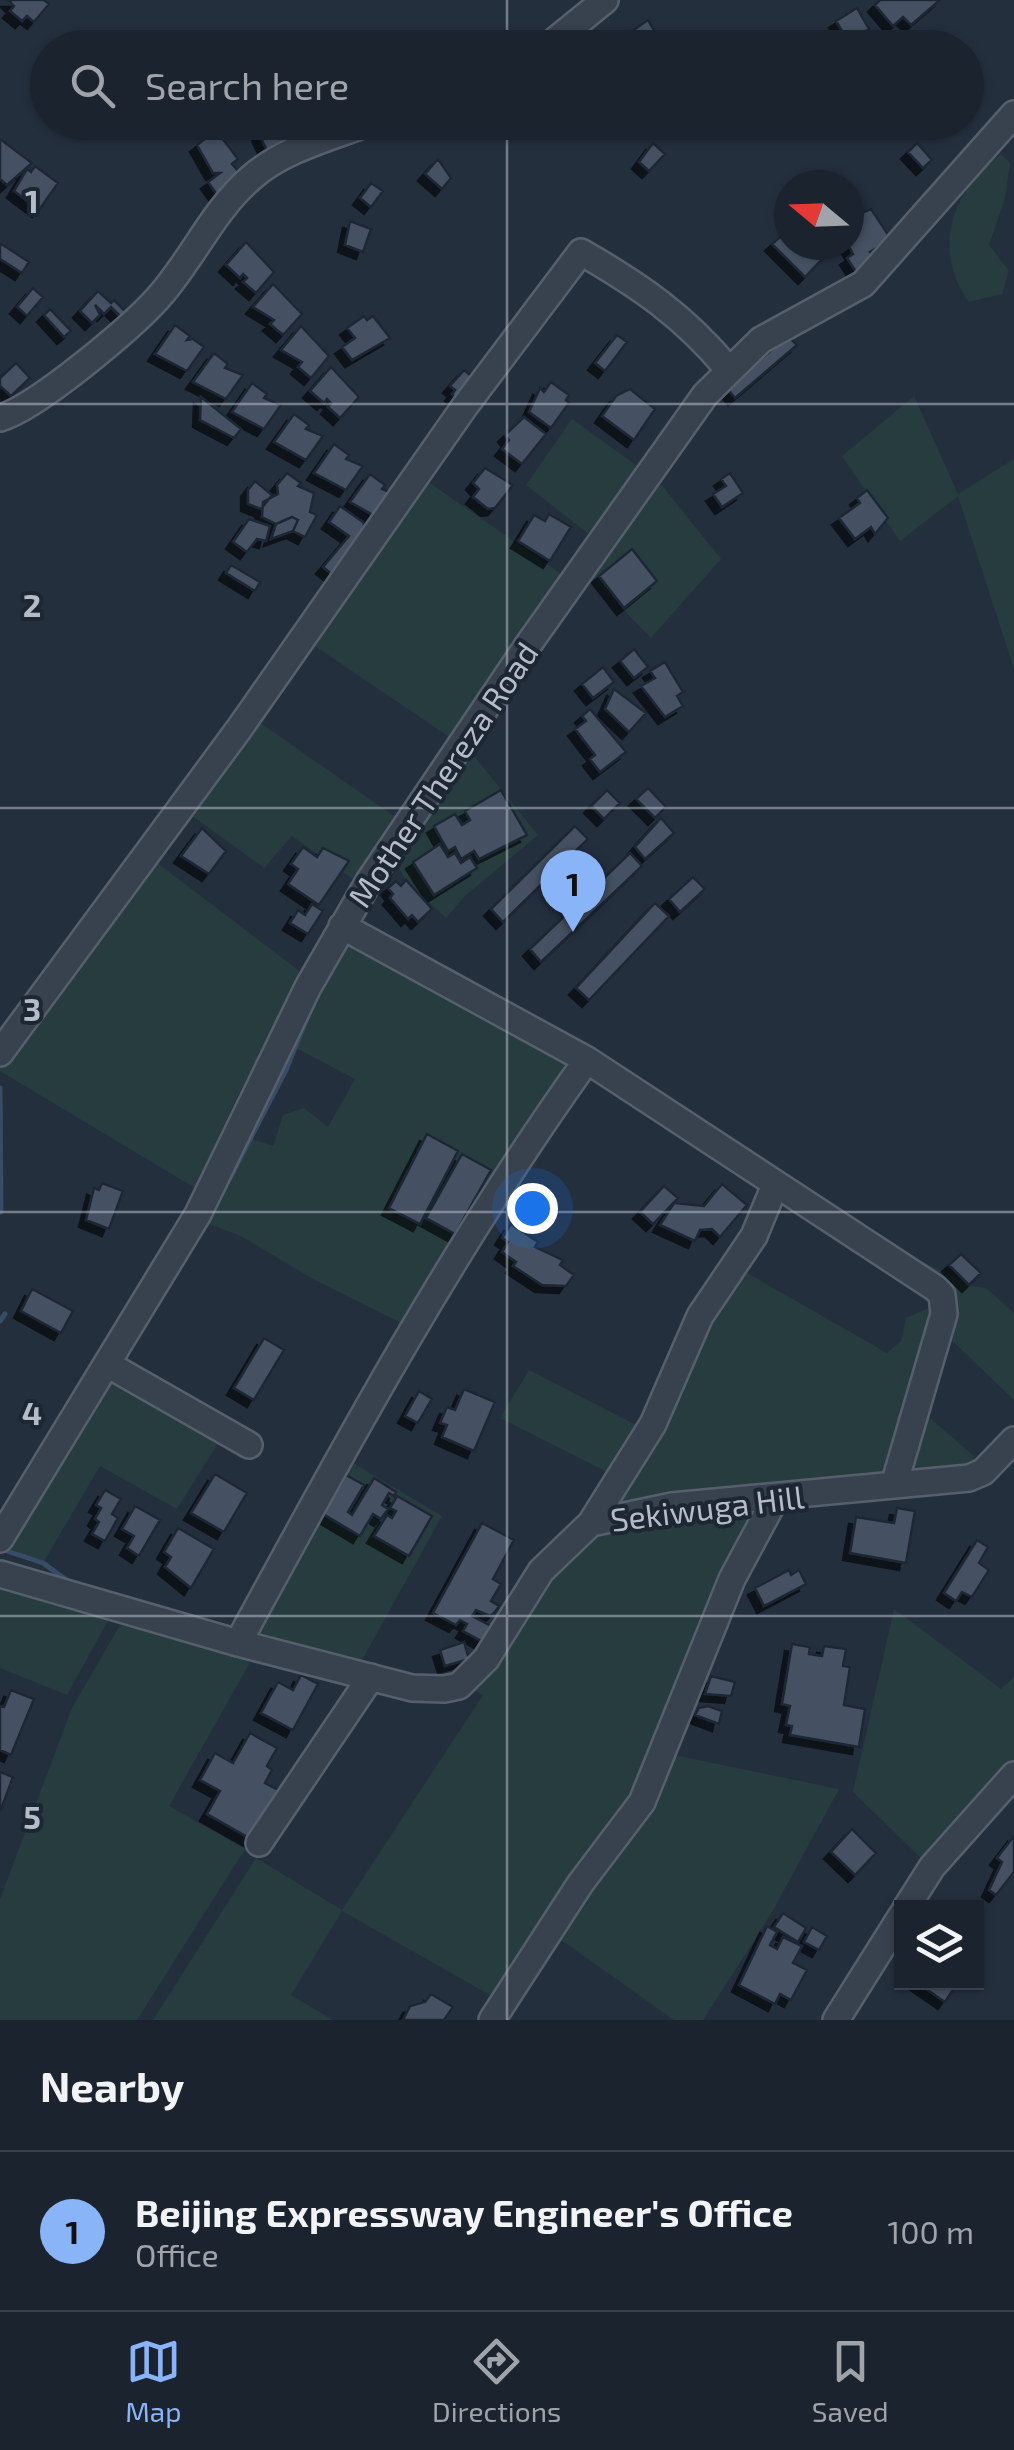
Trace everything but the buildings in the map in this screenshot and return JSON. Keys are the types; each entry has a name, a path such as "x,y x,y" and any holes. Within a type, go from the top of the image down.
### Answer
{"street":[{"path":"568,30 605,0"},
{"name":"Mother Thereza Road","path":"0,1539 198,1214 342,926 528,645 728,368 789,322 863,284 1014,114"},
{"path":"0,418 95,355 158,298 217,214 255,174 287,155 325,140"},
{"path":"0,1053 24,1027 465,406 581,252 632,282 692,327 728,368"},
{"path":"342,926 588,1060 942,1296 944,1314 894,1485"},
{"path":"238,1643 418,1323 512,1170 588,1060"},
{"path":"591,1522 653,1424 700,1316 754,1236 775,1185"},
{"path":"107,1364 249,1445"},
{"name":"Sekiwuga Hill","path":"0,1574 370,1677 428,1689 459,1686 486,1659 541,1570 591,1522 672,1506 976,1476 1014,1440"},
{"path":"492,2020 580,1884 642,1802 732,1579 776,1497"},
{"path":"259,1844 370,1677"},
{"path":"911,1900 932,1867 1014,1775"},
{"path":"836,2020 894,1928"}],"green space":[{"path":"1001,154 1010,163 1005,198 989,245 1009,271 1002,294 969,302 951,262 952,222 970,185"},
{"path":"914,396 958,494 1014,459 1014,669 958,496 900,541 842,456"},
{"path":"572,419 644,471 595,539 526,485"},
{"path":"656,478 721,559 651,638 588,573"},
{"path":"424,479 567,578 458,743 312,644"},
{"path":"256,720 401,821 357,882 292,836 264,868 187,812"},
{"path":"469,750 538,835 464,897 446,918 406,881 393,857"},
{"path":"152,859 306,976 240,1091 195,1188 0,1071 0,1061"},
{"path":"346,943 577,1068 411,1328 313,1279 241,1236 201,1221 246,1137 273,1146 283,1115 304,1108 328,1127 355,1079 290,1045"},
{"path":"879,1240 971,1286 986,1288 1014,1313 1014,1400 941,1330 923,1412 983,1464 914,1479 844,1477 608,1509 706,1324 742,1270 887,1353 901,1341 906,1318 940,1303"},
{"path":"115,1361 225,1432 177,1509 100,1466 43,1563 8,1548"},
{"path":"529,1370 640,1427 615,1476 500,1418"},
{"path":"348,1460 442,1516 362,1660 258,1637 252,1632"},
{"path":"753,1502 763,1509 644,1790 495,1998 342,1911 291,1995 333,2020 153,2020 256,1858 342,1910 483,1695 469,1687 493,1672 501,1652 570,1547 617,1525"},
{"path":"0,1572 114,1610 67,1695 0,1668"},
{"path":"894,1609 1001,1689 1014,1677 1014,1766 926,1863 853,1792"},
{"path":"120,1625 257,1650 169,1806 245,1849 137,2020 0,2020 0,1899 72,1708"},
{"path":"674,1755 839,1789 771,1914 703,2020 674,2020 557,1937 653,1806"}],"waterway":[{"path":"218,1201 286,1070 311,1008"},
{"path":"0,1088 1,1212"},
{"path":"0,1321 5,1314"},
{"path":"4,1550 43,1563 72,1584"}],"place":[{"name":"Beijing Expressway Engineer's Office","path":"573,932"}]}
